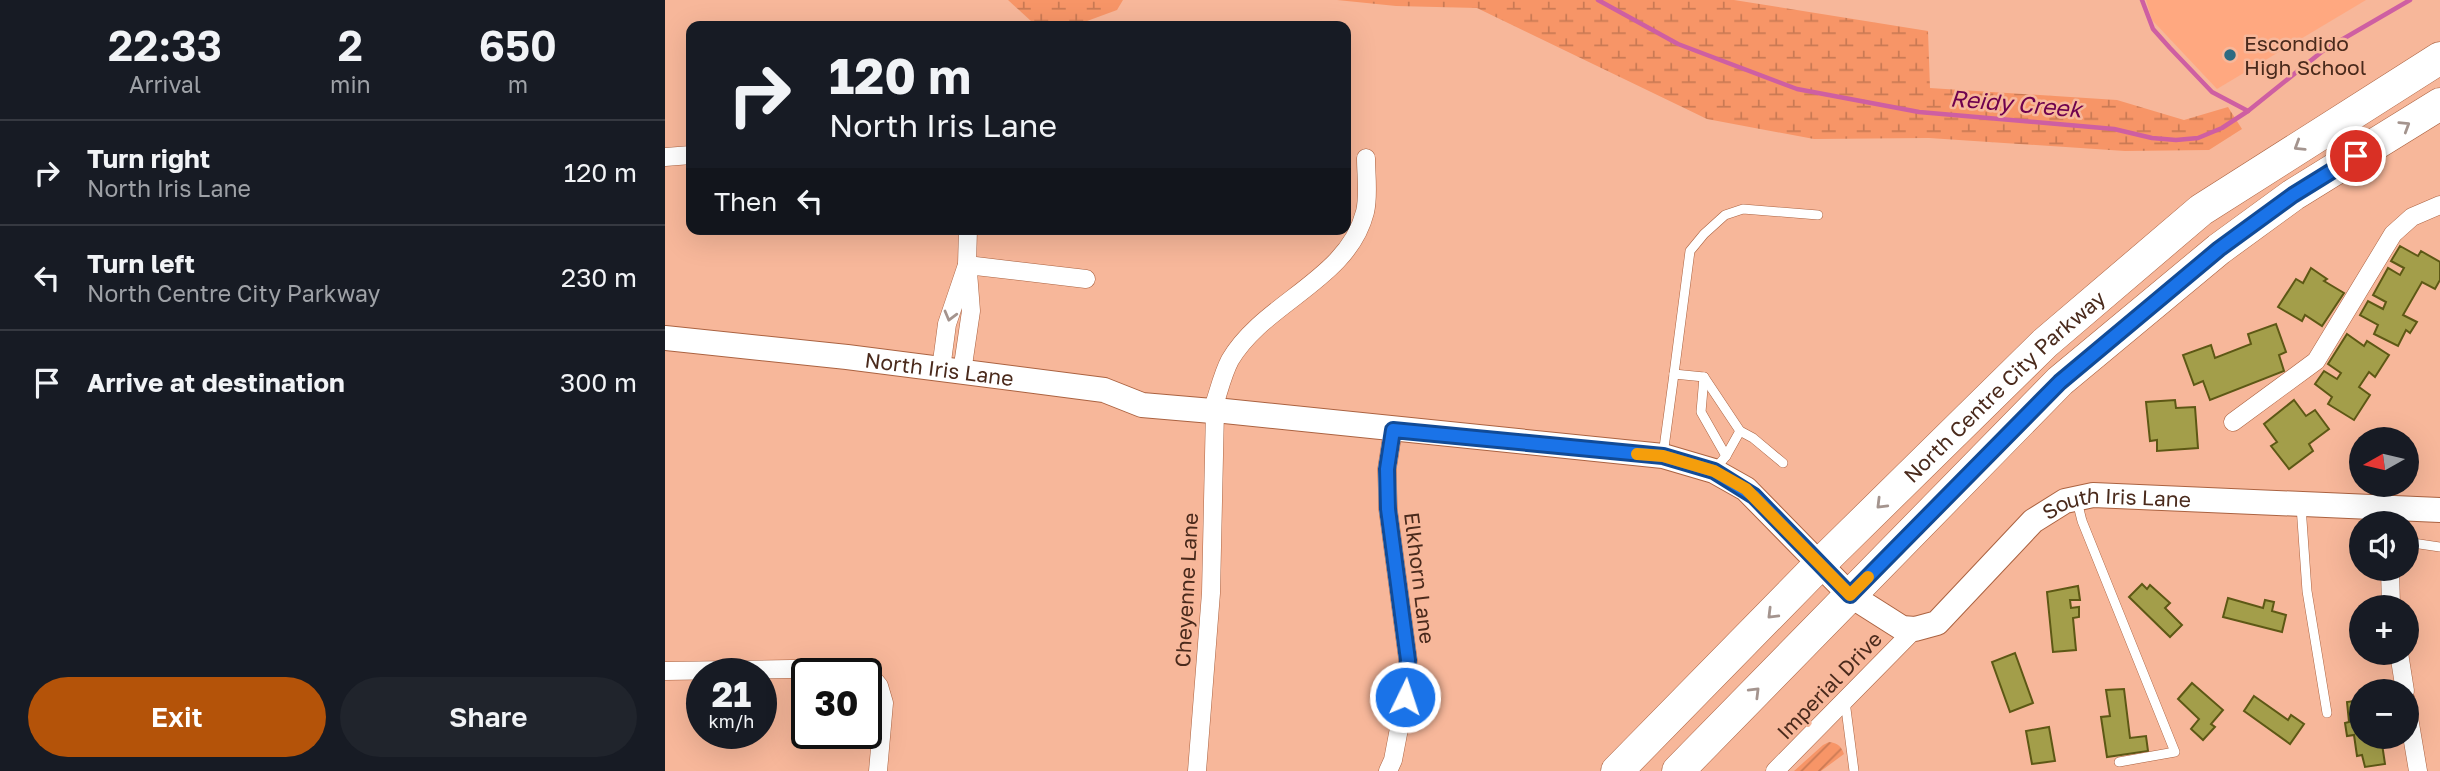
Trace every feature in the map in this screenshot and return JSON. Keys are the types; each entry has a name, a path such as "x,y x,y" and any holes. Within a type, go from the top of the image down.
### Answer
{"highway":[{"name":"North Centre City Parkway","path":"1617,771 1819,565 2045,343 2201,211 2281,157 2440,58"},
{"name":"North Centre City Parkway","path":"1678,771 2070,373 2219,249 2293,195 2440,104"}],"street":[{"path":"665,157 686,155"},
{"name":"Cheyenne Lane","path":"1197,771 1211,593 1214,411 1230,360 1260,324 1328,269 1356,236 1366,209 1366,158"},
{"path":"2233,422 2316,361 2393,233 2412,217 2440,205"},
{"path":"952,370 971,311 968,235"},
{"path":"967,265 1086,279"},
{"name":"North Iris Lane","path":"665,338 1104,390 1142,405 1663,456 1720,464 1850,595"},
{"name":"Elkhorn Lane","path":"1388,771 1393,760 1405,697 1408,660 1388,509 1387,469 1393,430"},
{"name":"South Iris Lane","path":"1915,629 1937,623 2033,522 2065,501 2093,495 2301,504 2356,511"},
{"name":"South Iris Lane","path":"2419,512 2440,510"},
{"path":"1850,595 1902,628 1915,629"},
{"name":"Imperial Drive","path":"1775,771 1915,629"},
{"path":"665,671 866,670 879,686 884,703 878,771"},
{"path":"2414,749 2418,771"}],"lane":[{"path":"1663,456 1690,251 1725,215 1743,209 1818,215"},
{"path":"1674,374 1704,377"},
{"path":"1704,377 1740,431 1753,438 1783,463"},
{"path":"1704,377 1701,412 1720,464"},
{"path":"1720,464 1740,431"},
{"path":"2077,499 2082,521 2175,752 2119,762"},
{"path":"2301,504 2307,591 2327,713"},
{"path":"2419,544 2440,547"},
{"path":"1843,771 1854,767 1845,701"}],"shaded area":[{"name":"Escondido High School","path":"2146,0 2366,0 2217,89 2152,20"}],"green space":[{"path":"1008,0 1123,0 1117,10 1087,21 1031,21"},
{"path":"1337,0 1734,0 1928,31 1930,88 2117,100 2184,120 2228,107 2242,129 2209,150 2125,151 1929,138 1814,139 1707,119 1477,8 1396,6"},
{"path":"1829,742 1839,745 1844,754 1821,771 1794,771 1823,745"}],"building":[{"path":"2400,246 2418,256 2421,251 2440,262 2440,280 2435,289 2422,282 2403,315 2417,322 2410,333 2406,330 2398,346 2374,334 2378,325 2360,315 2368,301 2383,309 2386,302 2373,295 2388,268 2400,275 2404,268 2391,261"},
{"path":"2311,268 2327,279 2324,281 2344,293 2322,326 2305,315 2302,321 2278,307 2296,279 2303,283"},
{"path":"2276,324 2286,352 2279,355 2284,371 2210,400 2203,381 2194,385 2183,355 2211,345 2215,358 2251,344 2248,334"},
{"path":"2347,334 2364,346 2367,341 2389,355 2375,377 2369,372 2359,387 2370,395 2354,420 2328,404 2332,397 2315,384 2324,371 2337,379 2341,373 2328,364"},
{"path":"2175,400 2176,408 2195,407 2198,448 2157,451 2157,440 2150,441 2146,402"},
{"path":"2294,400 2306,416 2315,410 2329,429 2309,444 2313,451 2289,469 2271,446 2277,442 2264,424"},
{"path":"2142,584 2147,589 2150,585 2170,603 2165,608 2182,625 2170,637 2129,597"},
{"path":"2078,586 2080,600 2070,600 2071,608 2079,607 2079,617 2073,618 2076,650 2053,652 2047,592"},
{"path":"2228,598 2263,608 2265,600 2274,602 2272,611 2286,615 2282,632 2223,617"},
{"path":"2015,653 2033,703 2010,712 1992,662"},
{"path":"2192,683 2223,710 2211,724 2215,727 2203,740 2191,729 2199,719 2178,699"},
{"path":"2124,689 2130,738 2146,736 2148,751 2107,757 2101,717 2110,716 2106,690"},
{"path":"2254,696 2288,720 2291,715 2304,724 2290,744 2244,711"},
{"path":"2349,722 2349,736 2347,736 2345,723"},
{"path":"2049,727 2055,761 2032,764 2026,731"},
{"path":"2356,749 2383,749 2385,764 2365,767 2362,755 2357,756"}],"waterway":[{"name":"Reidy Creek","path":"1598,0 1678,44 1797,89 1919,112 2114,129 2152,138 2176,140 2198,138 2222,128 2248,111 2324,50 2410,0"},
{"path":"2142,0 2153,29 2212,92 2248,111"}],"slow traffic":[{"path":"1637,454 1680,460 1714,471 1746,489 1850,595 1868,577"}],"place":[{"name":"Escondido High School","path":"2230,55"}],"route":[{"path":"1405,697 1408,660 1388,509 1387,469 1393,430 1663,456 1714,471 1754,496 1850,595 2060,382 2219,249 2293,195 2356,156"}]}
